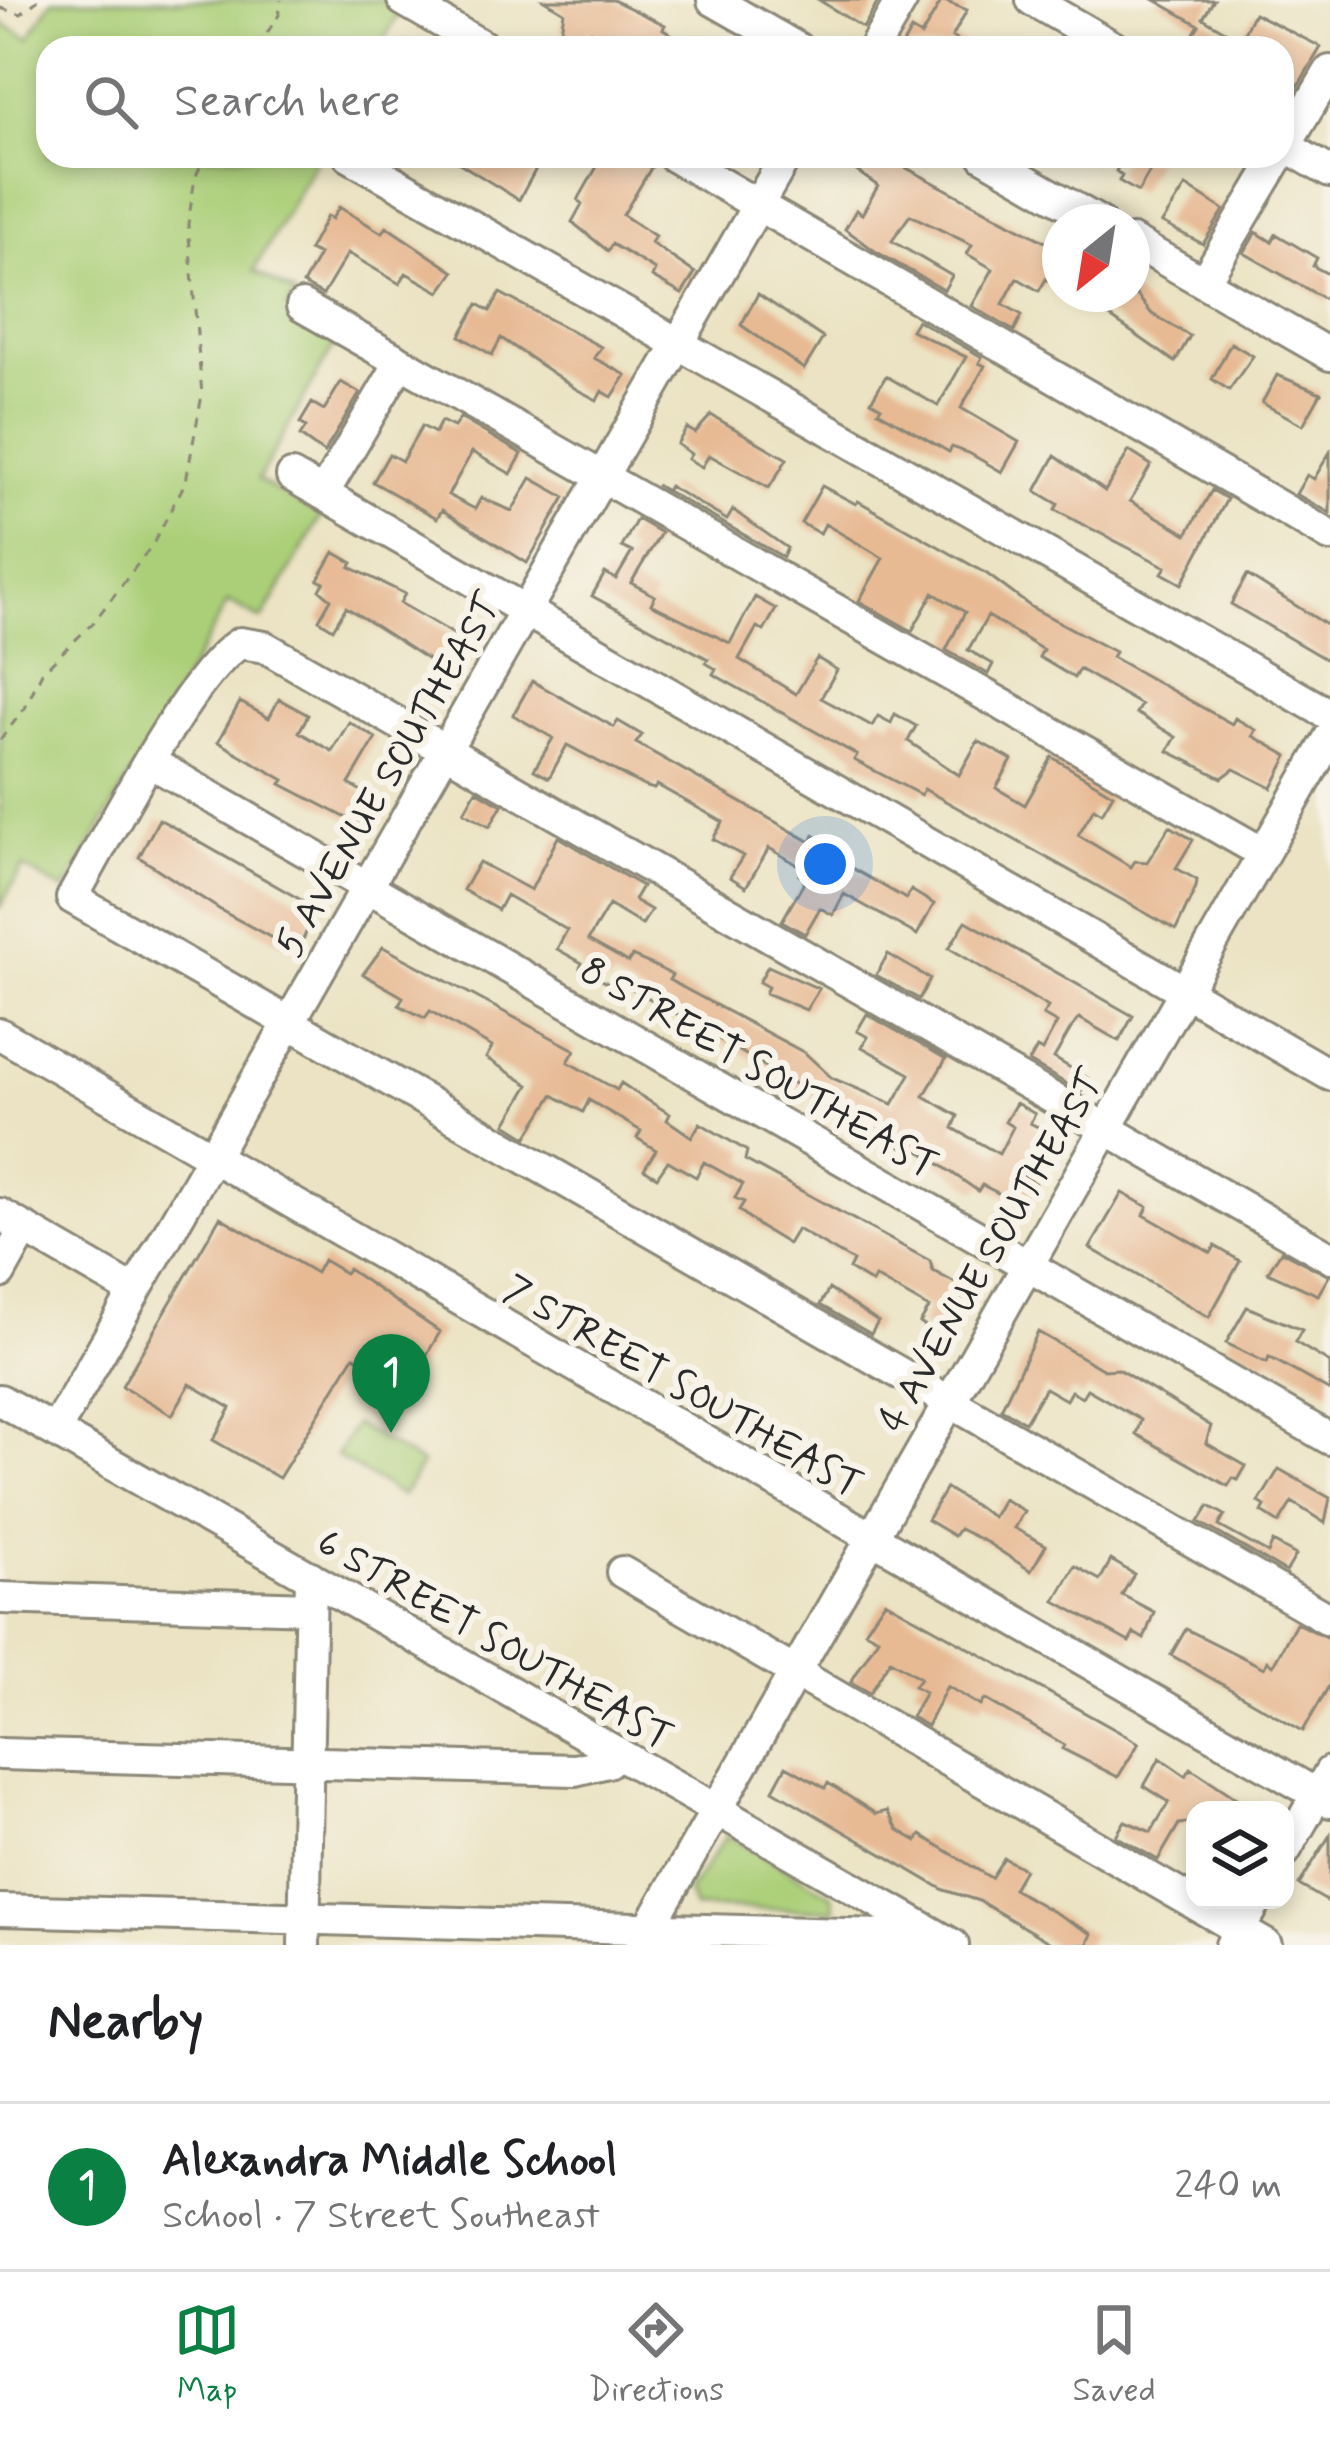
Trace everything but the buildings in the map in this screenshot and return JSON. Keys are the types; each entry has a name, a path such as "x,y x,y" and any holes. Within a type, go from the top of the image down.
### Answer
{"street":[{"path":"403,0 465,36"},
{"path":"713,0 775,36"},
{"path":"881,36 902,0"},
{"path":"1032,0 1094,36"},
{"path":"1294,130 1330,71"},
{"path":"1294,155 1330,172"},
{"path":"370,168 1330,716"},
{"path":"694,168 1330,536"},
{"name":"5 AVENUE SOUTHEAST","path":"55,1431 779,168"},
{"path":"1005,168 1068,204"},
{"path":"1204,282 1271,168"},
{"path":"1150,251 1330,355"},
{"path":"302,306 1263,854"},
{"path":"323,494 400,363"},
{"path":"292,476 1330,1075"},
{"path":"1330,1257 265,646 240,643 220,655 150,762 72,898 1330,1620"},
{"name":"4 AVENUE SOUTHEAST","path":"649,1928 1330,737"},
{"name":"8 STREET SOUTHEAST","path":"150,762 1330,1438"},
{"name":"7 STREET SOUTHEAST","path":"0,1034 872,1539 1326,1789"},
{"path":"0,1274 12,1221 135,1292"},
{"name":"6 STREET SOUTHEAST","path":"8,1410 55,1431 310,1593 617,1752 919,1936 953,1945"},
{"path":"622,1572 1246,1940 1255,1909"},
{"path":"0,1598 310,1593 304,1933"},
{"path":"0,1754 575,1770 608,1762 617,1752"},
{"path":"1294,1838 1326,1789"},
{"path":"0,1910 304,1933 649,1928 919,1936"}],"path":[{"path":"0,8 22,14 38,0"},
{"path":"264,36 279,15 281,0"},
{"path":"0,740 58,652 93,623 153,544 187,481 202,395 188,224 200,168"}],"green space":[{"path":"52,0 383,0 401,10 386,36 36,36 36,168 311,168 254,271 295,294 287,309 338,338 258,480 321,516 262,620 228,602 65,891 23,867 0,907 0,22 29,38"},
{"path":"355,1424 422,1464 402,1496 336,1456"},
{"path":"727,1835 832,1895 835,1910 694,1908 688,1892"}],"place":[{"name":"Alexandra Middle School","path":"391,1433"}]}
